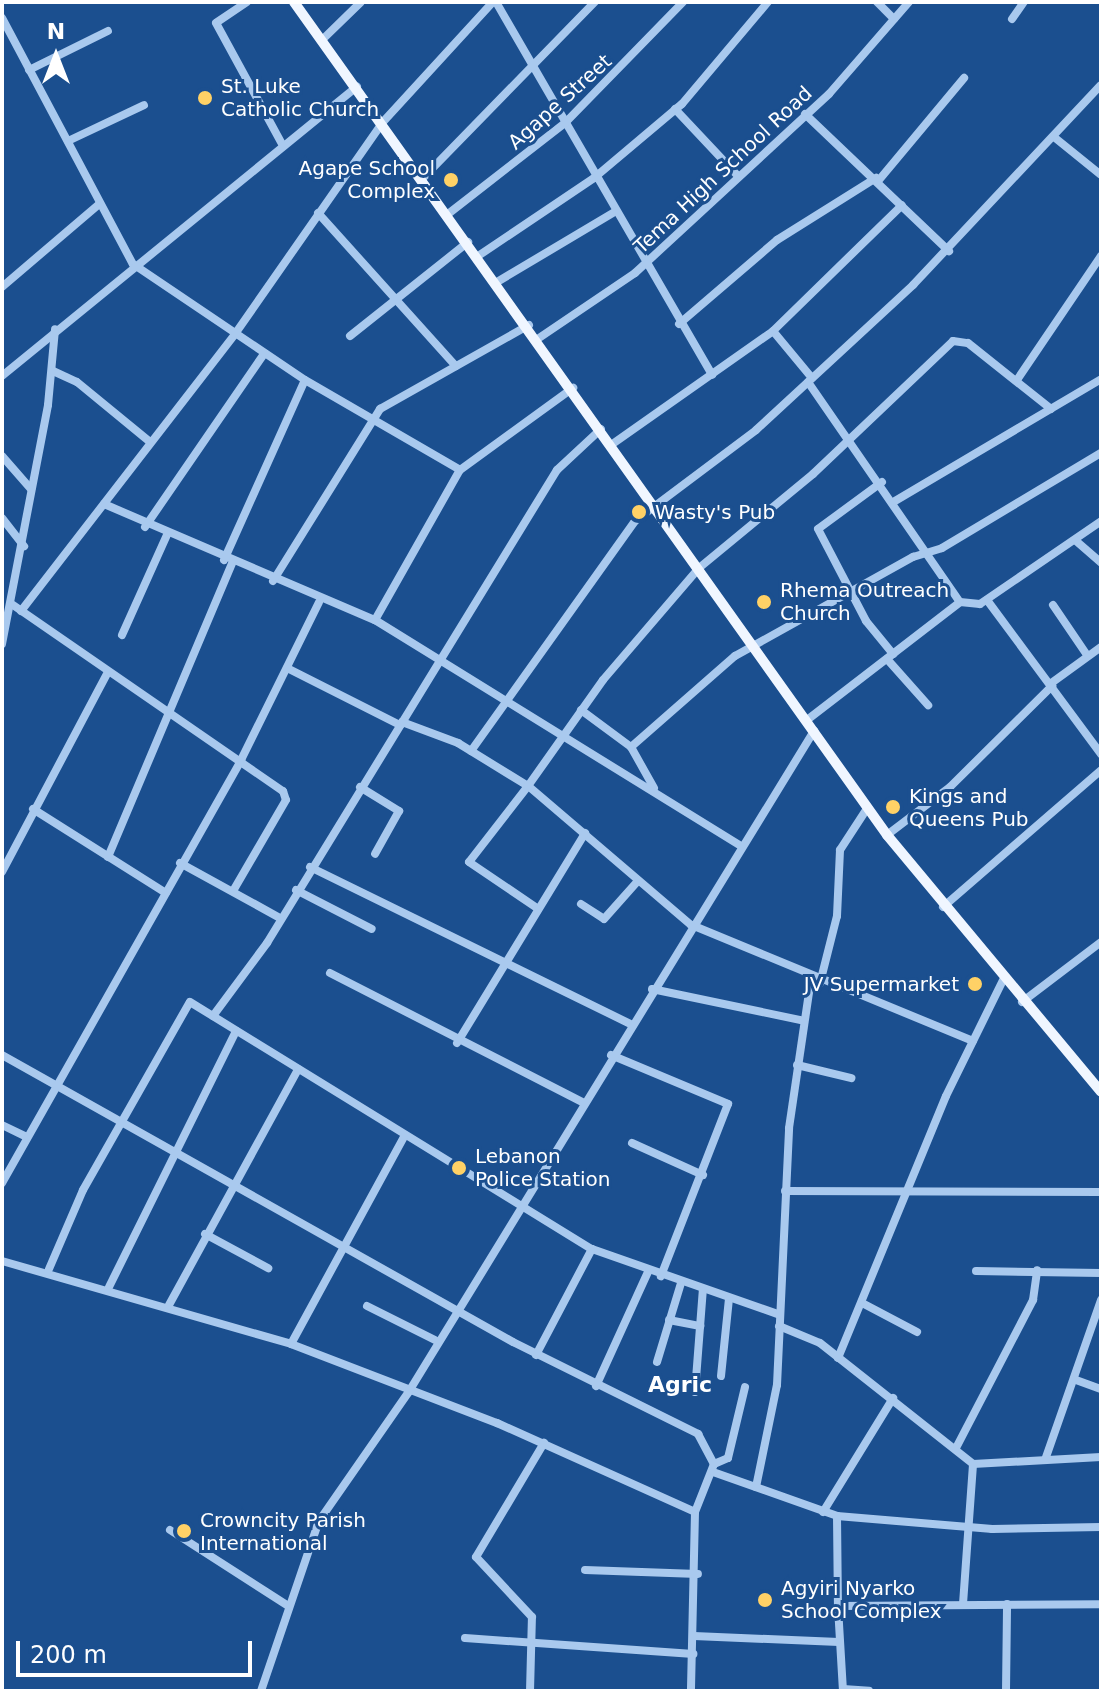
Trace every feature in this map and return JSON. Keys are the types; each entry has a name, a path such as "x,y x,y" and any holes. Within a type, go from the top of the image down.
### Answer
{"main road":[{"path":"294,2 539,338 887,835 1022,1003 1101,1092"}],"street":[{"path":"247,2 216,23 282,144"},
{"path":"322,40 361,2"},
{"path":"21,611 235,334 382,123 494,2 594,178 648,259 679,324 712,375"},
{"path":"422,179 595,2"},
{"name":"Agape Street","path":"448,214 565,123 683,2"},
{"path":"478,256 594,178 706,82 768,2"},
{"path":"877,2 894,19"},
{"name":"Tema High School Road","path":"539,338 648,259 805,114 909,2"},
{"path":"1012,19 1024,2"},
{"path":"2,18 68,141 98,205 133,264 305,380 460,470"},
{"path":"29,70 108,31"},
{"path":"679,324 777,240 877,179 964,78"},
{"path":"471,751 590,578 655,505 810,380 949,251 1101,85"},
{"path":"2,376 133,264 357,86"},
{"path":"68,141 144,105"},
{"path":"675,109 737,175"},
{"path":"805,114 877,179 949,251"},
{"path":"1054,137 1101,175"},
{"path":"2,287 98,205"},
{"path":"611,445 773,331 902,205"},
{"path":"497,282 616,211"},
{"path":"318,213 398,295 456,366"},
{"path":"350,336 468,242"},
{"path":"1017,380 1101,256"},
{"path":"273,581 375,420 390,402 529,325"},
{"path":"2,644 24,546 31,489 53,371 55,328"},
{"path":"773,331 852,437 895,501 924,552 960,602"},
{"path":"537,908 469,862 565,736 581,710 699,568 852,437 953,341 968,343 1051,409"},
{"path":"145,527 264,354"},
{"path":"53,371 77,382 150,442"},
{"path":"895,501 1101,379"},
{"path":"108,857 171,712 228,562 305,380"},
{"path":"375,620 460,470 573,388"},
{"path":"213,1016 280,918 443,660 557,470 601,429"},
{"path":"631,747 700,681 755,646 1101,453"},
{"path":"2,456 31,489"},
{"path":"882,482 819,523 852,593 890,657 928,705"},
{"path":"104,504 145,527 319,602 375,620 507,697 740,845"},
{"path":"2,518 24,546"},
{"path":"807,720 960,602 987,600 1101,521"},
{"path":"122,635 167,535"},
{"path":"1075,540 1101,563"},
{"path":"987,600 1098,742 1101,754"},
{"path":"2,1183 56,1080 241,760 319,602"},
{"path":"13,605 107,674 171,712 241,760 286,800 233,891"},
{"path":"1053,605 1087,655"},
{"path":"887,835 950,787 1051,685 1101,647"},
{"path":"287,668 401,724 471,751 528,786 691,925 816,981 973,1041"},
{"path":"2,872 107,674"},
{"path":"581,710 631,747 654,788"},
{"path":"261,1691 287,1605 319,1521 408,1393 435,1340 517,1206 814,731"},
{"path":"943,907 1101,770"},
{"path":"360,787 399,811 375,854"},
{"path":"756,1487 774,1416 785,1191 801,1020 837,916 840,850 868,807"},
{"path":"33,809 166,893"},
{"path":"457,1043 585,833"},
{"path":"180,863 280,918"},
{"path":"310,867 630,1024"},
{"path":"581,904 608,917 637,882"},
{"path":"296,890 372,929"},
{"path":"1022,1003 1101,942"},
{"path":"330,973 457,1043 582,1102"},
{"path":"838,1358 864,1304 973,1041 1003,980"},
{"path":"652,989 801,1020"},
{"path":"49,1269 123,1118 186,1004 213,1016 517,1206 592,1249 648,1272 778,1314"},
{"path":"109,1287 174,1149 236,1031"},
{"path":"2,1055 56,1080 536,1355 698,1434 714,1468 756,1487 837,1516 970,1524 1101,1527"},
{"path":"611,1055 726,1100 703,1175 661,1276"},
{"path":"797,1065 851,1078"},
{"path":"169,1305 205,1234 298,1069"},
{"path":"2,1125 25,1136"},
{"path":"291,1344 405,1135"},
{"path":"632,1143 703,1175"},
{"path":"785,1191 1101,1192"},
{"path":"205,1234 268,1268"},
{"path":"536,1355 592,1249"},
{"path":"2,1261 49,1269 291,1344 408,1393 544,1443 695,1512"},
{"path":"956,1448 1029,1311 1037,1270"},
{"path":"976,1271 1101,1273"},
{"path":"596,1386 648,1272"},
{"path":"657,1362 681,1283"},
{"path":"695,1392 703,1289"},
{"path":"721,1376 729,1298"},
{"path":"1045,1460 1090,1343 1101,1300"},
{"path":"864,1304 917,1332"},
{"path":"367,1306 435,1340"},
{"path":"669,1320 700,1326"},
{"path":"779,1326 811,1337 893,1398 973,1464 1101,1457"},
{"path":"1090,1343 1101,1344"},
{"path":"1076,1380 1101,1389"},
{"path":"691,1691 698,1574 695,1512 714,1468 728,1458 745,1387"},
{"path":"823,1512 893,1398"},
{"path":"530,1691 535,1646 525,1606 476,1557 544,1443"},
{"path":"963,1604 973,1464"},
{"path":"837,1516 843,1690 869,1691"},
{"path":"170,1530 287,1605"},
{"path":"585,1570 698,1574"},
{"path":"1006,1691 1007,1604"},
{"path":"838,1606 1101,1604"},
{"path":"694,1636 839,1642"},
{"path":"465,1638 535,1646 693,1654"}],"place":[{"name":"St. Luke Catholic Church","path":"205,98"},
{"name":"Agape School Complex","path":"451,180"},
{"name":"Wasty's Pub","path":"639,512"},
{"name":"Rhema Outreach Church","path":"764,602"},
{"name":"Kings and Queens Pub","path":"893,807"},
{"name":"JV Supermarket","path":"975,984"},
{"name":"Lebanon Police Station","path":"459,1168"},
{"name":"Crowncity Parish International","path":"184,1531"},
{"name":"Agyiri Nyarko School Complex","path":"765,1600"}],"district":[{"name":"Agric","path":"680,1385"}]}
